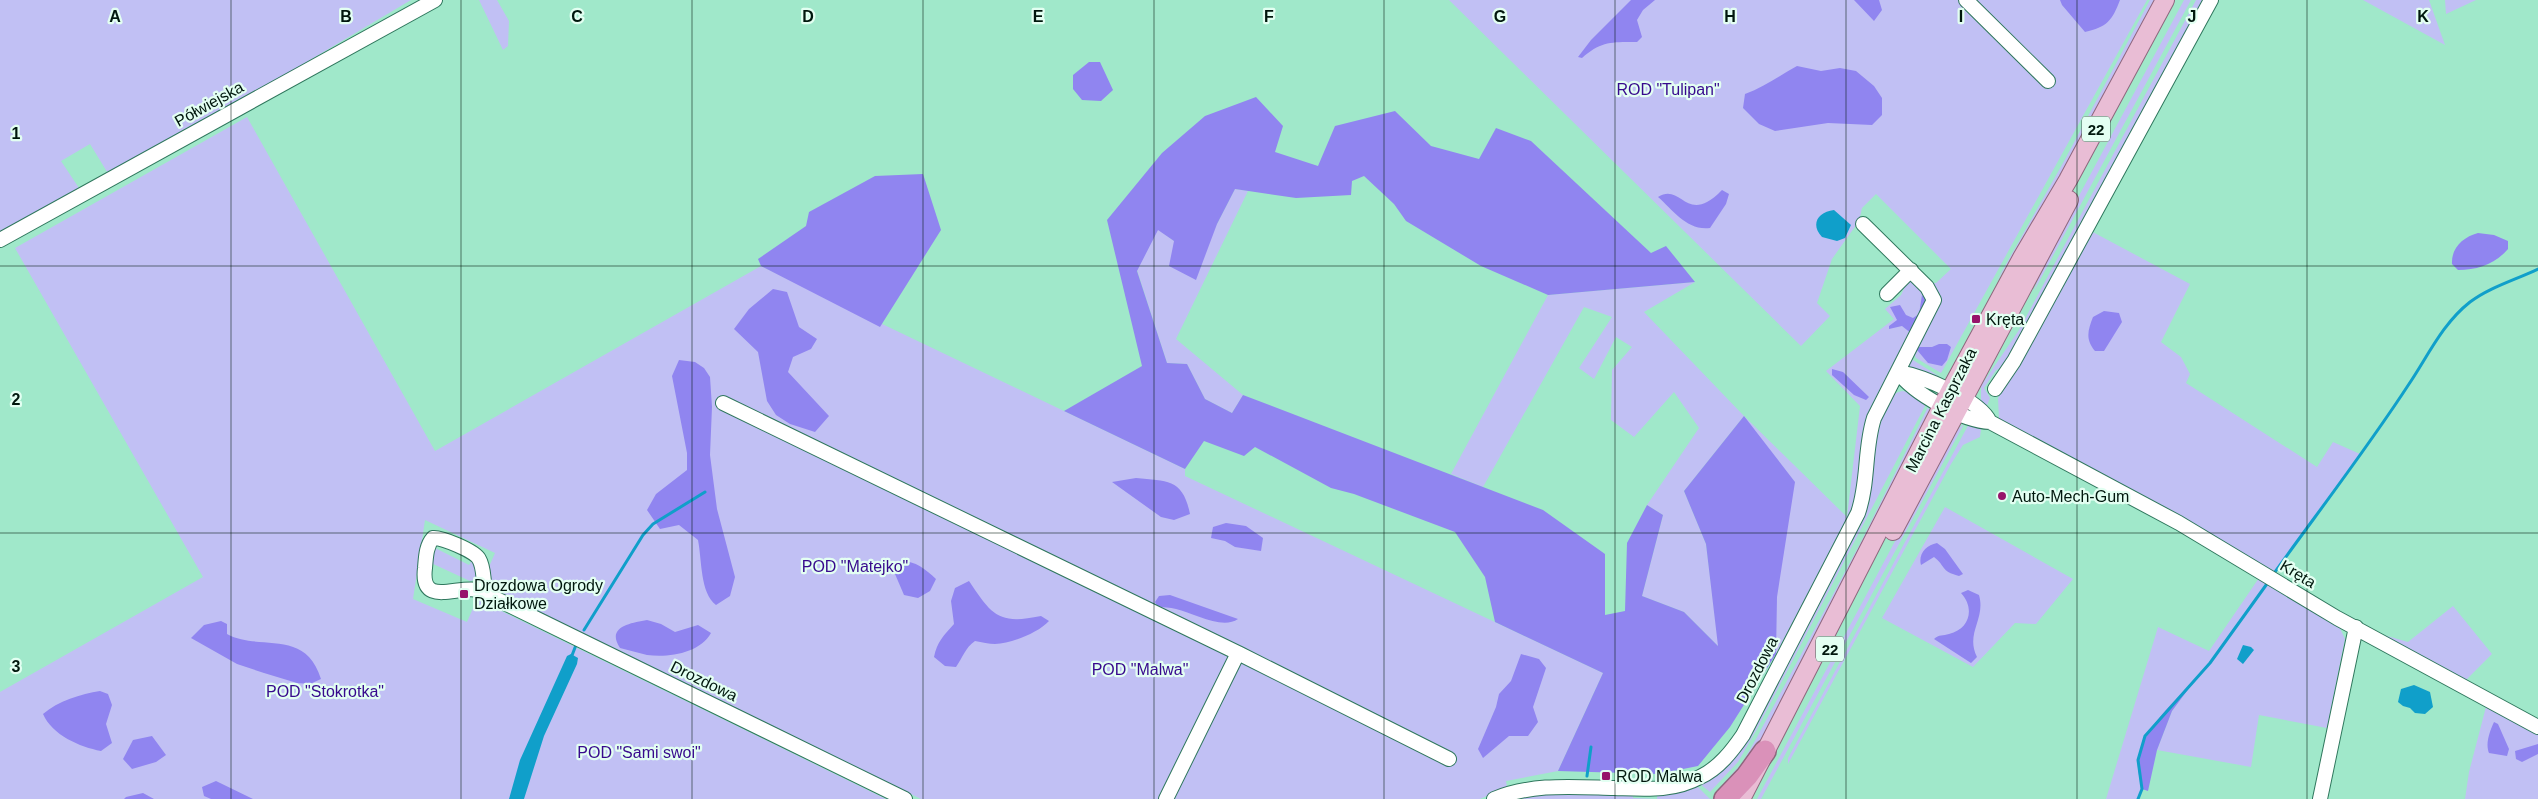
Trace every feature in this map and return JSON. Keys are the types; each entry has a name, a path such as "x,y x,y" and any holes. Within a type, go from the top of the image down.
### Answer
{"highway":[{"path":"1724,799 1747,776 1765,751"}],"main road":[{"name":"Marcina Kasprzaka","path":"1752,799 1953,402 2023,256 2068,180 2165,0"},
{"name":"Marcina Kasprzaka","path":"1741,799 1953,402 2176,0"}],"street":[{"name":"Półwiejska","path":"0,240 435,0"},
{"path":"1966,0 2048,80"},
{"path":"1995,388 2014,361 2211,0"},
{"path":"1863,224 1927,287 1934,300 1898,372"},
{"path":"1887,294 1910,270"},
{"name":"Kręta","path":"1898,372 1912,375 1978,421 1990,422 2179,523 2356,627 2538,727"},
{"name":"Drozdowa","path":"1494,799 1522,790 1541,788 1646,790 1671,788 1701,777 1724,759 1749,725 1858,513 1866,484 1867,447 1871,428 1878,408 1898,372"},
{"path":"723,403 1450,758"},
{"name":"Drozdowa","path":"486,594 482,581 481,566 475,554 440,538 433,538 427,549 424,574 428,587 441,593 470,588 486,594 906,799"},
{"path":"2320,799 2356,627"},
{"path":"1166,799 1238,653"}],"green space":[{"path":"0,0 411,0 165,146 109,175 90,144 61,161 81,191 0,237"},
{"path":"479,0 497,0 509,21 508,46 503,50"},
{"name":"ROD \"Tulipan\"","path":"1449,0 2147,0 1941,373 1916,358 1912,350 1940,294 1930,283 1936,283 1951,269 1876,194 1862,208 1859,221 1832,259 1817,303 1830,316 1801,346"},
{"path":"2150,0 2158,0 2101,108 2040,214 1996,282 2063,163"},
{"path":"2184,0 2191,0 2034,291 2044,261"},
{"path":"2196,0 2207,0 2004,367 1996,370 1984,388 1990,398 1986,408 1981,402 1981,386 2019,330"},
{"path":"2363,0 2429,0 2445,45"},
{"path":"2445,0 2476,0 2446,14"},
{"path":"247,117 435,451 761,266 1185,469 1185,476 1603,673 1558,771 1506,781 1507,787 1480,799 921,799 492,589 488,569 495,553 425,520 413,599 467,622 477,599 886,799 0,799 0,692 203,577 15,248"},
{"path":"1235,189 1248,191 1176,339 1243,395 1232,413 1205,399 1187,364 1167,363 1137,270 1158,229 1174,241 1217,224"},
{"path":"2089,230 2190,284 2161,342 2181,357 2190,374 2186,383 2317,467 2333,442 2360,454 2273,575 1999,419 1998,398"},
{"path":"1908,280 1913,280 1929,294 1875,403 1855,504 1776,654 1744,416 1847,517 1860,406 1826,371 1894,319 1885,309 1901,295"},
{"path":"1695,282 1644,312 1744,416 1684,491 1706,544 1719,647 1684,612 1642,596 1663,515 1647,505 1699,428 1674,392 1634,437 1611,420 1612,370 1632,347 1616,337 1594,379 1579,368 1612,317 1584,307 1483,487 1451,474 1548,295"},
{"path":"1912,357 1913,360 1940,377 1937,381 1908,368 1907,365"},
{"path":"1902,391 1909,392 1926,404 1757,729 1738,762 1710,792 1700,784 1716,775 1869,499 1877,430 1890,399 1896,393"},
{"path":"1928,407 1930,412 1799,670 1754,754 1718,796 1716,792 1742,763 1756,739 1862,540"},
{"path":"1970,422 1981,429 1980,437 1963,445 1951,464 1788,764 1788,758"},
{"path":"1964,424 1761,799 1757,799 1953,433"},
{"path":"1945,507 2073,579 2036,624 2015,623 1973,667 1882,618"},
{"path":"435,548 469,565 473,559 478,572 474,580 470,581 431,563"},
{"path":"2259,578 2337,622 2345,639 2327,728 2259,715 2251,767 2157,750 2172,711 2195,679 2145,736 2138,768 2142,789 2138,799 2106,799 2158,627 2209,651"},
{"path":"2453,606 2492,654 2462,684 2356,627 2408,642"},
{"path":"2487,703 2538,727 2538,799 2465,799 2469,772"},
{"path":"1697,786 1710,799 1657,799 1657,795"},
{"path":"1554,791 1633,795 1633,798 1657,799 1509,799"}],"shaded area":[{"path":"1631,0 1655,0 1643,10 1637,20 1642,37 1637,42 1601,45 1582,58 1578,57 1591,40"},
{"path":"1854,0 1879,0 1882,10 1874,21"},
{"path":"2060,0 2120,0 2108,22 2099,28 2085,32 2062,5"},
{"path":"1089,62 1100,62 1113,90 1101,101 1082,100 1073,89 1073,75"},
{"path":"1797,66 1821,71 1840,68 1856,71 1874,86 1882,98 1882,115 1872,125 1828,123 1775,131 1759,124 1743,108 1745,94 1765,85"},
{"path":"1256,97 1283,126 1275,152 1318,166 1335,126 1395,111 1431,146 1479,159 1496,128 1531,141 1651,253 1666,246 1695,282 1548,295 1481,266 1406,221 1394,204 1364,176 1352,181 1351,195 1296,198 1235,189 1217,224 1196,280 1169,266 1174,241 1158,230 1137,271 1167,363 1187,364 1205,399 1232,413 1243,395 1543,510 1605,554 1605,615 1625,611 1627,543 1647,505 1663,515 1642,596 1684,612 1718,646 1706,544 1684,491 1744,416 1795,482 1777,597 1776,654 1730,727 1698,766 1658,774 1558,771 1603,673 1495,622 1485,577 1455,532 1354,494 1331,488 1255,447 1244,456 1204,441 1185,469 1064,411 1142,366 1107,220 1162,153 1205,116"},
{"path":"923,174 941,230 880,327 761,266 758,259 806,226 809,212 875,176"},
{"path":"1722,190 1729,194 1726,204 1710,228 1702,228 1687,223 1658,197 1666,194 1673,195 1692,205 1700,205 1710,200"},
{"path":"1834,210 1851,225 1845,238 1837,241 1822,237 1818,232 1816,223 1824,213"},
{"path":"2478,233 2494,235 2508,241 2508,249 2498,259 2486,265 2458,270 2452,264 2456,248 2467,237"},
{"path":"773,289 787,292 799,327 817,339 811,349 793,357 788,372 829,416 815,432 790,424 776,415 767,401 758,352 734,329 749,309"},
{"path":"1922,295 1927,301 1912,334 1902,326 1889,329 1889,326 1897,320 1890,307 1900,305 1906,315 1913,318 1919,314"},
{"path":"2104,311 2119,313 2122,322 2104,351 2095,351 2090,342 2089,330 2093,317"},
{"path":"1939,344 1947,344 1951,347 1947,360 1942,366 1928,363 1917,350 1919,347 1932,347"},
{"path":"679,360 695,362 704,368 710,377 712,407 710,455 717,509 735,577 730,596 716,605 707,593 704,584 698,540 679,525 660,529 647,510 656,494 687,470 687,453 672,376"},
{"path":"1832,369 1843,372 1869,397 1866,400 1854,395 1832,375"},
{"path":"1136,478 1165,481 1178,488 1183,494 1190,514 1174,520 1161,517 1112,482"},
{"path":"1226,523 1246,526 1263,538 1261,551 1235,547 1225,541 1211,538 1213,527"},
{"path":"1937,543 1945,549 1963,574 1959,576 1949,572 1934,557 1921,565 1920,561 1924,551 1929,546"},
{"path":"901,561 916,564 936,579 930,591 918,598 904,595 892,567"},
{"path":"969,581 984,602 998,615 1015,619 1041,616 1049,621 1032,633 1009,642 995,644 975,641 966,650 956,667 945,666 934,657 935,652 941,639 954,624 951,601 955,588"},
{"path":"1968,590 1979,595 1980,604 1973,641 1977,657 1971,663 1934,639 1962,628 1966,623 1969,611 1968,605 1961,593"},
{"path":"1170,595 1238,619 1224,623 1216,622 1174,608 1157,606 1155,602 1159,596"},
{"path":"647,620 661,624 675,632 698,625 711,633 706,640 692,650 674,655 647,655 620,648 616,641 618,631 627,625"},
{"path":"221,621 227,624 227,634 240,639 293,647 304,653 314,663 321,679 310,684 297,683 264,673 237,664 191,638 204,625"},
{"path":"2243,645 2254,650 2243,664 2237,659"},
{"path":"571,654 578,658 577,664 544,736 524,799 509,799 520,760 567,656"},
{"path":"1521,654 1539,659 1546,668 1533,707 1538,722 1528,736 1509,736 1483,758 1478,749 1496,707 1499,694 1511,681"},
{"path":"2198,676 2172,711 2157,750 2148,791 2142,789 2138,761 2140,749 2145,738 2161,716"},
{"path":"2414,685 2430,692 2433,707 2425,714 2415,713 2398,702 2401,689"},
{"path":"100,691 108,694 112,705 106,724 112,743 101,751 76,743 60,734 43,714 56,705 70,699"},
{"path":"2494,722 2498,724 2509,749 2507,756 2489,753 2488,741"},
{"path":"152,736 166,755 156,762 132,769 123,759 133,740"},
{"path":"2538,744 2538,754 2522,762 2516,759 2515,751"},
{"path":"216,781 253,799 211,799 204,796 202,787"},
{"path":"143,793 154,799 124,799 126,797"}],"waterway":[{"path":"2272,576 2376,433 2451,320 2478,297 2538,269"},
{"path":"584,630 643,535 653,524 705,492"},
{"path":"2138,799 2142,789 2138,760 2145,736 2210,663 2269,581"},
{"path":"571,658 576,645"},
{"path":"1587,776 1591,747"}],"place":[{"name":"Kręta","path":"1976,319"},
{"name":"Auto-Mech-Gum","path":"2002,496"},
{"name":"Drozdowa Ogrody Działkowe","path":"464,594"},
{"name":"ROD Malwa","path":"1606,776"}],"park label":[{"name":"POD \"Matejko\"","path":"855,566"},
{"name":"POD \"Malwa\"","path":"1140,669"},
{"name":"POD \"Stokrotka\"","path":"325,691"},
{"name":"POD \"Sami swoi\"","path":"639,752"}]}
